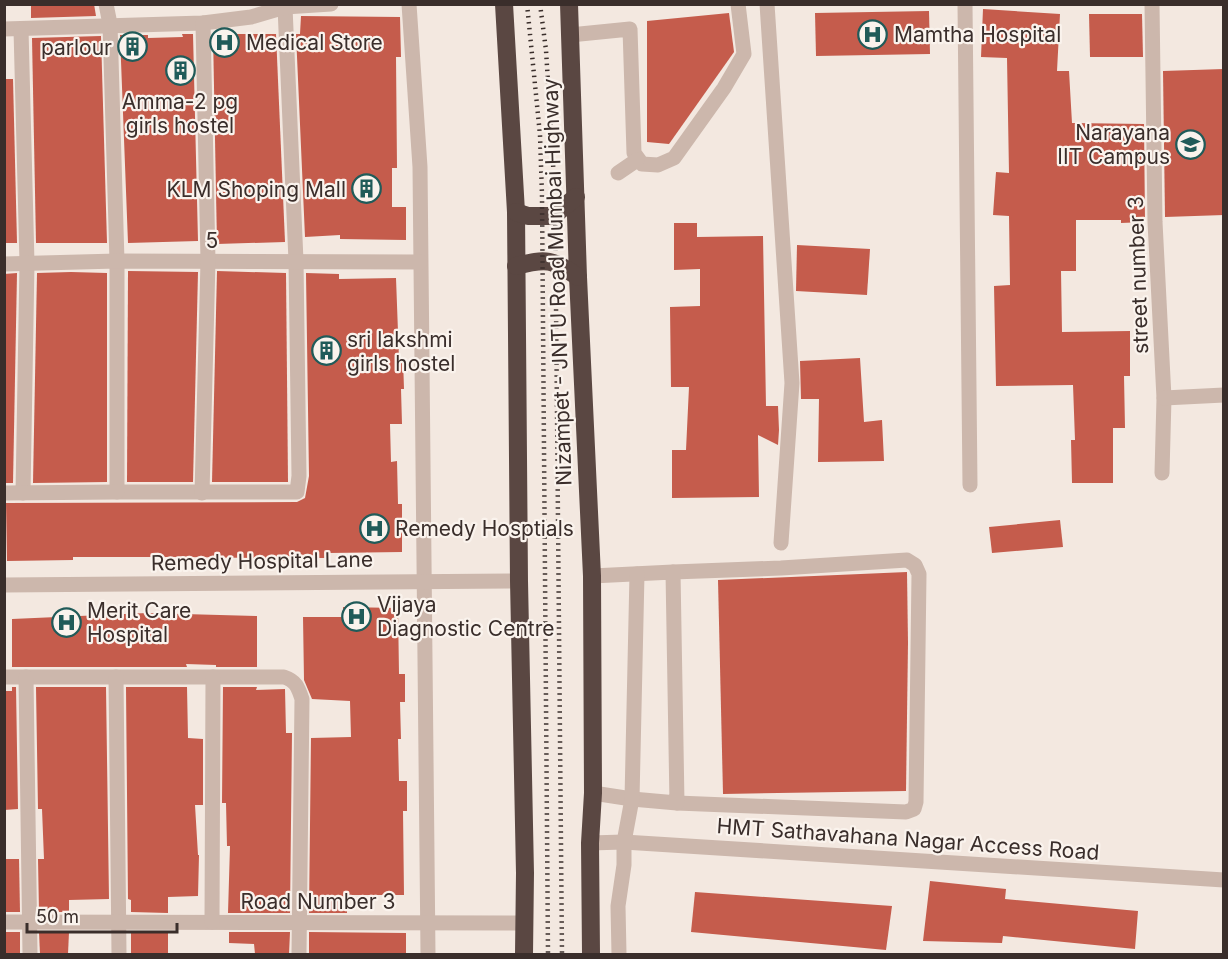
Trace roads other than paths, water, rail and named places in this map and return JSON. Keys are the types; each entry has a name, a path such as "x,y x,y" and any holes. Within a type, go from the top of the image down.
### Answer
{"highway":[{"name":"Nizampet - JNTU Road Mumbai Highway","path":"504,4 516,212 519,581 525,873 524,954"},
{"name":"Nizampet - JNTU Road Mumbai Highway","path":"569,4 591,576 593,793 590,843 591,954"},
{"path":"516,212 528,216 553,216 576,197"},
{"path":"516,266 534,262 552,262 578,277"}],"street":[{"path":"106,4 110,24 117,261 117,492"},
{"path":"4,29 110,24 203,23 250,11 331,4"},
{"path":"409,4 420,168 428,954"},
{"path":"570,35 630,29 634,153 642,164 658,165 674,158 724,88 744,54 738,4"},
{"path":"767,4 792,383 781,543"},
{"path":"965,4 970,485"},
{"name":"street number 3","path":"1152,4 1155,222 1164,398 1162,472"},
{"path":"4,493 297,492 299,476 296,261 285,8"},
{"path":"202,493 208,261 203,23"},
{"path":"21,29 27,264 23,493"},
{"path":"618,173 637,160"},
{"name":"5","path":"4,264 117,261 420,262"},
{"path":"1164,398 1224,395"},
{"path":"591,576 907,560 915,565 919,574 916,802 914,809 906,812 677,803 593,793"},
{"path":"673,572 677,803"},
{"path":"619,954 618,906 624,866 624,842 632,799 637,574"},
{"name":"Remedy Hospital Lane","path":"4,585 519,581"},
{"path":"4,677 284,677 292,680 298,686 302,699 299,954"},
{"path":"26,677 30,954"},
{"path":"116,677 119,954"},
{"path":"212,922 213,677"},
{"name":"HMT Sathavahana Nagar Access Road","path":"590,843 624,842 1224,880"},
{"name":"Road Number 3","path":"4,922 524,922"}],"railway":[{"path":"527,4 540,135 542,195 548,954"},
{"path":"540,4 546,50 555,196 562,954"}],"place":[{"name":"Mamtha Hospital","path":"873,34"},
{"name":"Medical Store","path":"225,42"},
{"name":"parlour","path":"133,47"},
{"name":"Amma-2 pg girls hostel","path":"180,70"},
{"name":"Narayana IIT Campus","path":"1191,144"},
{"name":"KLM Shoping Mall","path":"367,189"},
{"name":"sri lakshmi girls hostel","path":"326,351"},
{"name":"Remedy Hosptials","path":"374,528"},
{"name":"Vijaya Diagnostic Centre","path":"356,616"},
{"name":"Merit Care Hospital","path":"66,622"}]}
